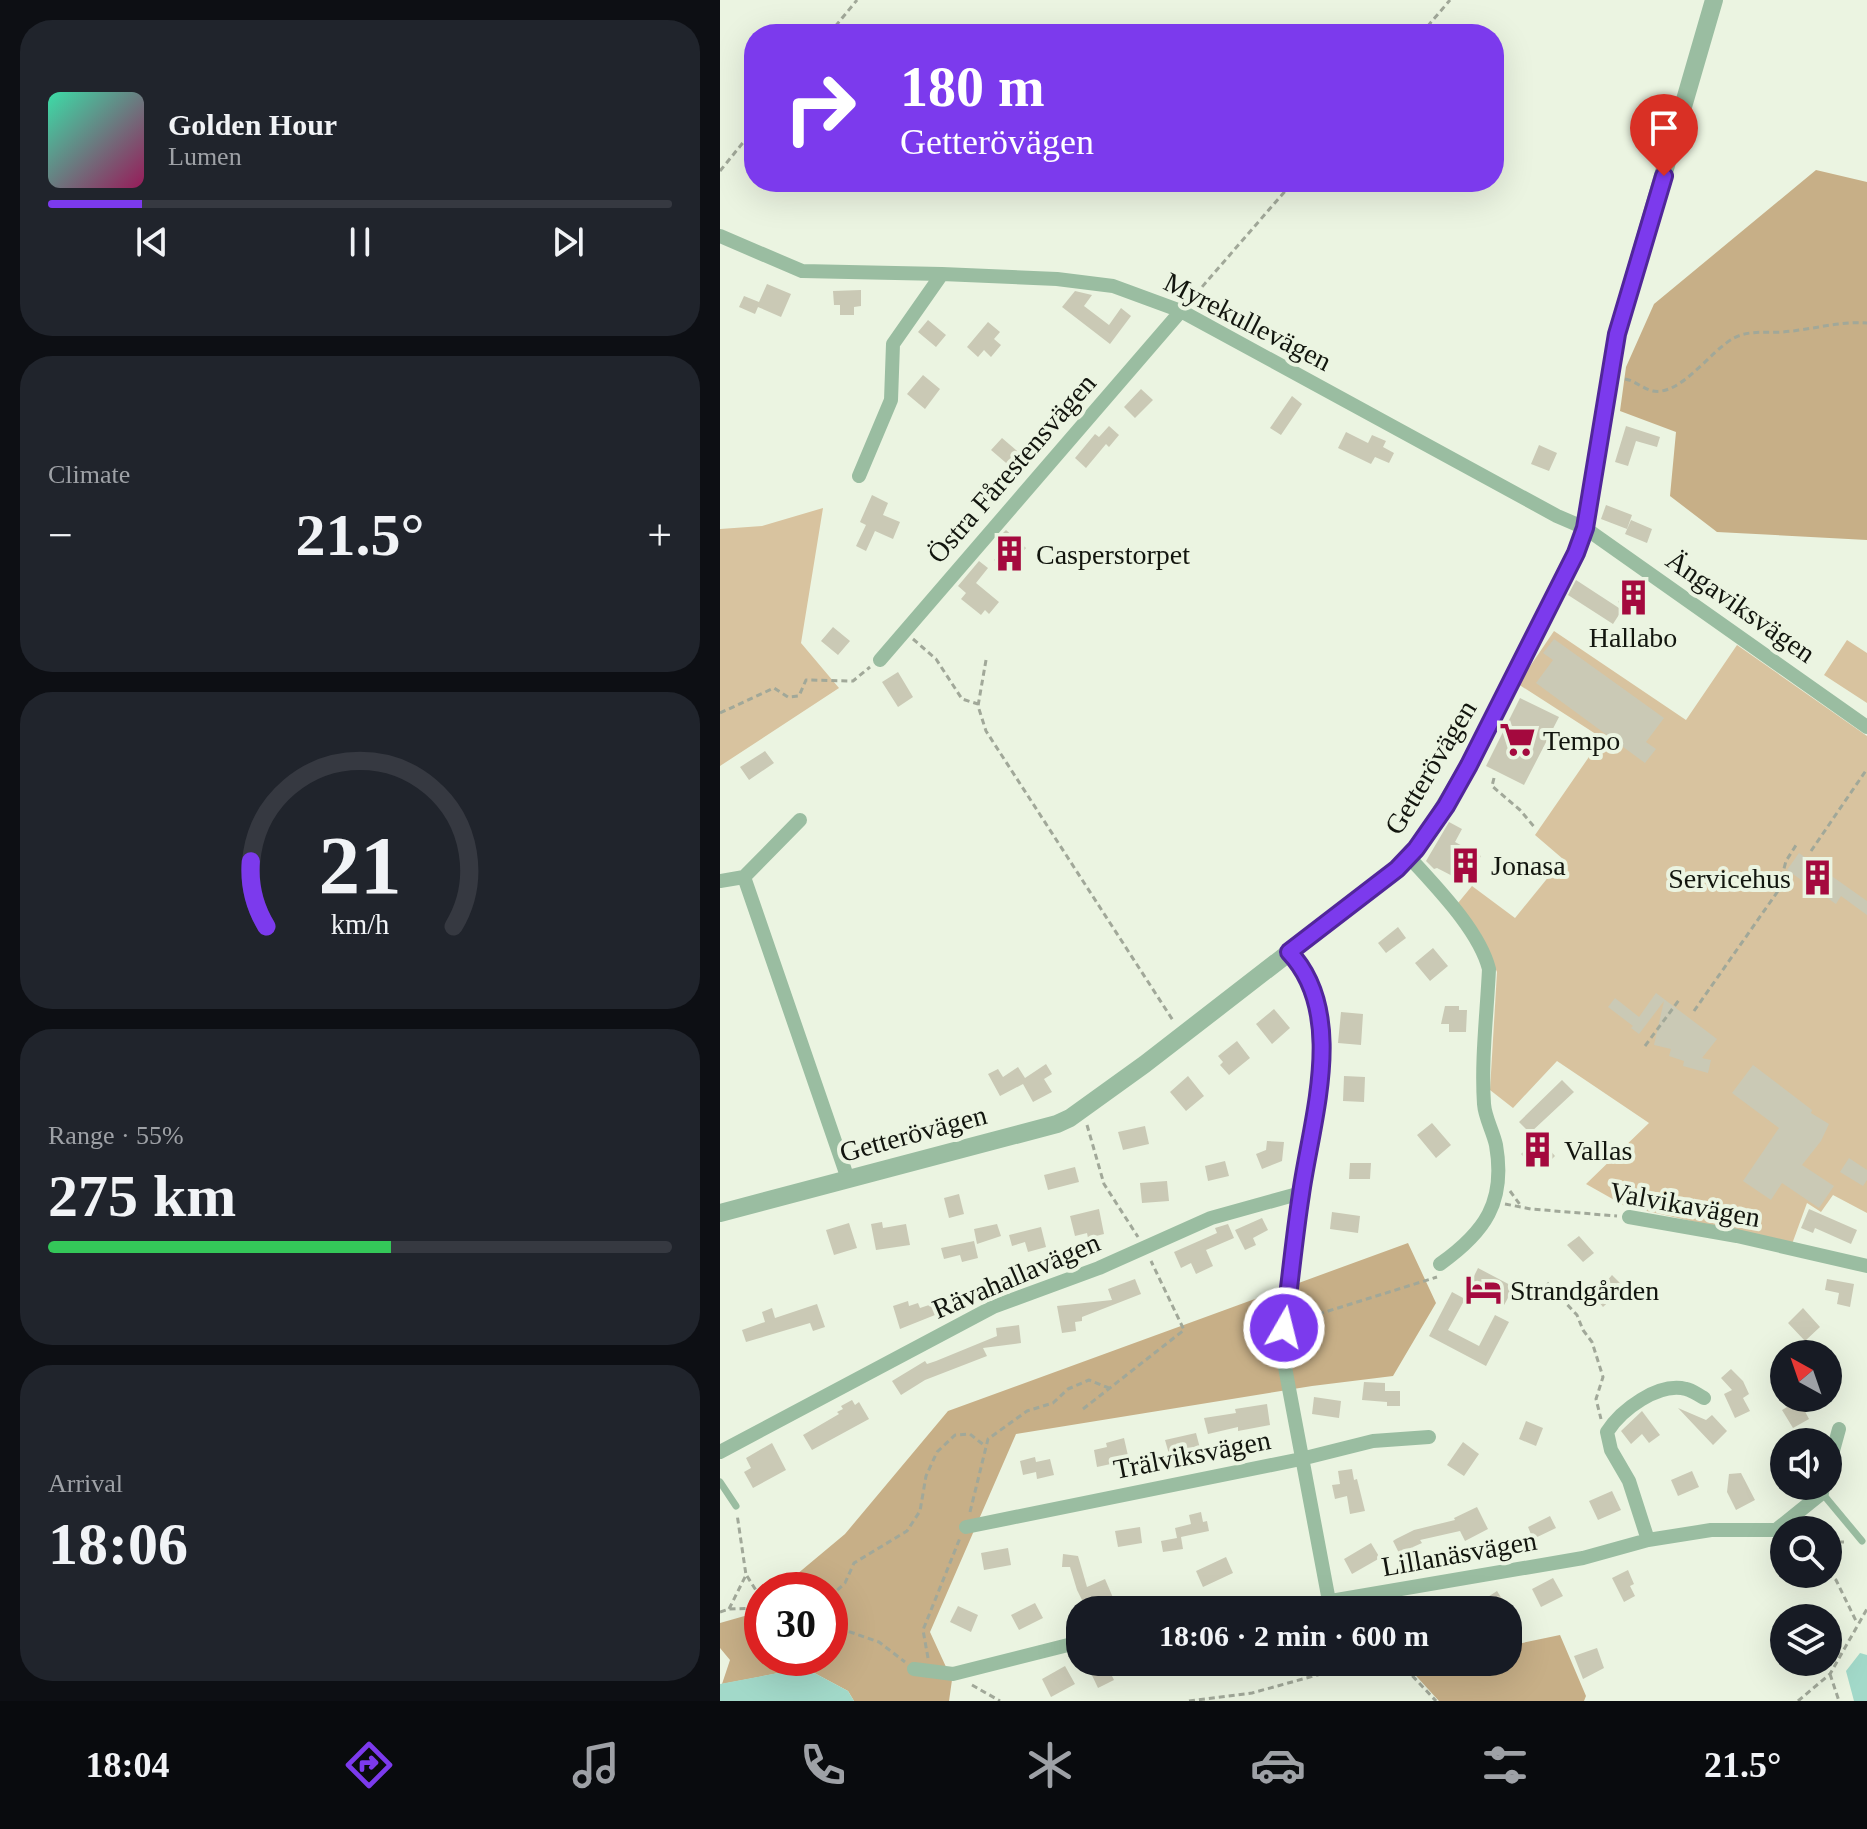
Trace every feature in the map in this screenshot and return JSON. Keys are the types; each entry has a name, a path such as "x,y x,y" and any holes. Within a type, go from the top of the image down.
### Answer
{"street":[{"name":"Getterövägen","path":"720,1213 1057,1124 1082,1110 1182,1035 1409,857 1430,830 1469,765 1569,567 1585,528 1617,334 1714,0"},
{"name":"Myrekullevägen","path":"720,236 802,271 1057,279 1113,286 1181,311 1557,516 1585,528"},
{"path":"859,476 891,400 893,344 942,274"},
{"name":"Östra Fårestensvägen","path":"880,660 1181,311"},
{"name":"Ängaviksvägen","path":"1585,528 1867,727"},
{"path":"720,881 744,877 800,820"},
{"path":"1409,857 1473,935 1489,969 1484,1108 1498,1160 1493,1203 1478,1233 1440,1264"},
{"path":"744,877 848,1179"},
{"path":"1289,952 1300,964 1321,1021 1320,1090 1301,1193 1281,1346 1328,1596"},
{"name":"Rävahallavägen","path":"720,1452 993,1307 1144,1248 1211,1218 1301,1193"},
{"name":"Valvikavägen","path":"1629,1217 1737,1236 1867,1266"},
{"path":"1648,1540 1629,1481 1611,1450 1608,1431 1616,1418 1636,1402 1664,1391 1686,1389 1704,1398"},
{"name":"Trälviksvägen","path":"966,1527 1301,1459 1373,1441 1429,1437"},
{"name":"Lillanäsvägen","path":"1359,1596 1583,1558 1648,1540 1711,1530 1776,1530 1810,1500"},
{"path":"920,1670 953,1674 1066,1646"}],"lane":[{"path":"720,1482 736,1506"},
{"path":"1830,1500 1862,1541"}],"path":[{"path":"837,24 857,0"},
{"path":"1430,24 1450,0"},
{"path":"720,171 744,141"},
{"path":"1181,311 1284,192"},
{"path":"1608,378 1629,380 1656,391 1666,389 1687,378 1733,339 1748,333 1780,332 1839,322 1867,323"},
{"path":"904,632 936,659 962,699 978,704"},
{"path":"720,713 774,688 788,697 799,696 806,680 853,681 880,660"},
{"path":"986,660 978,704 986,731 1182,1035"},
{"path":"1811,851 1867,769"},
{"path":"1494,778 1492,786 1520,810 1536,829"},
{"path":"1694,1011 1778,891 1786,861 1798,842"},
{"path":"1645,1046 1679,1000"},
{"path":"1082,1110 1104,1184 1144,1248 1184,1330 1083,1409"},
{"name":"Valvikavägen","path":"1493,1203 1629,1217"},
{"path":"1286,1311 1322,1313 1372,1299 1436,1278 1440,1264"},
{"path":"1547,1283 1577,1315 1592,1342 1603,1377 1596,1399 1602,1423 1608,1431"},
{"path":"848,1631 879,1642 920,1670 928,1651 923,1630 966,1527 988,1439 1027,1411 1053,1403 1068,1389 1089,1380 1109,1388"},
{"path":"848,1576 854,1563 907,1531 920,1511 926,1476 937,1452 955,1435 970,1434 985,1446"},
{"path":"736,1506 746,1572"},
{"path":"729,1609 744,1579"},
{"path":"1840,1588 1857,1623"},
{"path":"720,1612 744,1609"},
{"path":"1842,1651 1867,1609"},
{"path":"953,1674 1000,1701"},
{"path":"1189,1701 1252,1693 1314,1676"},
{"path":"1413,1676 1436,1701"},
{"path":"1798,1701 1828,1676"},
{"path":"1831,1676 1839,1701"}],"shaded area":[{"path":"1816,170 1867,182 1867,540 1717,532 1670,496 1676,432 1620,411 1626,367 1654,304"},
{"path":"823,508 801,643 839,688 720,766 720,529 762,526"},
{"path":"1554,631 1686,720 1737,645 1867,736 1867,1213 1833,1195 1821,1212 1807,1203 1792,1244 1625,1206 1586,1184 1649,1123 1557,1061 1513,1108 1490,1090 1497,972 1480,933 1458,903 1472,886 1515,918 1563,859 1535,835 1602,738 1518,684"},
{"path":"1847,640 1867,653 1867,703 1824,675"},
{"path":"1408,1243 1436,1303 1393,1376 1312,1386 1016,1434 930,1632 952,1680 949,1701 854,1701 848,1691 820,1676 848,1676 848,1572 800,1572 845,1534 948,1411"},
{"path":"744,1616 744,1676 764,1676 722,1684 730,1660 720,1648 720,1623"},
{"path":"1560,1635 1586,1696 1584,1701 1439,1701 1416,1676 1522,1676 1522,1643"}],"water":[{"path":"1860,1653 1867,1655 1867,1701 1854,1701 1846,1671"},
{"path":"762,1676 820,1676 848,1691 854,1701 720,1701 720,1684"}],"building":[{"path":"767,284 791,294 781,317 758,307 755,314 739,307 744,296 759,302"},
{"path":"861,290 861,306 854,307 854,315 840,315 840,305 834,305 833,291"},
{"path":"1075,291 1092,295 1084,306 1109,325 1121,308 1131,316 1110,344 1062,307"},
{"path":"928,320 946,335 936,347 918,332"},
{"path":"988,322 1000,332 994,339 1001,345 991,357 984,350 978,357 967,347"},
{"path":"923,375 940,389 925,409 907,394"},
{"path":"1141,389 1153,400 1135,418 1124,407"},
{"path":"1292,396 1302,404 1281,435 1270,428"},
{"path":"1109,426 1119,435 1109,447 1106,444 1086,468 1075,458 1095,434 1099,437"},
{"path":"1626,426 1660,437 1657,447 1636,441 1628,466 1615,462"},
{"path":"1346,432 1368,443 1372,435 1386,441 1383,447 1394,453 1389,463 1375,457 1371,464 1338,448"},
{"path":"1002,438 1023,456 1012,468 991,450"},
{"path":"1539,445 1557,453 1549,471 1531,464"},
{"path":"872,495 888,503 883,515 900,522 893,539 875,531 866,551 856,546 866,525 860,522"},
{"path":"1606,505 1632,515 1627,529 1601,519"},
{"path":"1631,520 1652,529 1647,543 1625,534"},
{"name":"Casperstorpet","path":"1006,530 1026,548 1007,571 994,560 1006,546 998,538"},
{"path":"979,561 988,568 976,583 999,602 989,614 985,610 981,615 961,599 966,593 958,586"},
{"path":"1576,580 1622,610 1613,624 1568,595"},
{"name":"Hallabo","path":"1632,581 1648,591 1634,613 1618,602"},
{"path":"833,627 850,641 838,655 821,641"},
{"path":"1554,639 1664,718 1646,742 1656,749 1645,763 1536,683 1553,660 1543,653"},
{"path":"898,672 913,697 898,707 882,682"},
{"name":"Tempo","path":"1520,698 1559,717 1524,785 1486,766"},
{"path":"765,751 774,763 749,780 740,767"},
{"path":"1449,822 1462,829 1455,842 1481,856 1466,883 1434,869 1426,861"},
{"name":"Servicehus","path":"1799,853 1867,901 1867,915 1841,896 1836,904 1787,870"},
{"path":"1398,927 1406,938 1386,953 1378,943"},
{"path":"1433,948 1448,966 1430,981 1415,963"},
{"path":"1656,993 1717,1039 1702,1058 1711,1060 1708,1073 1683,1066 1684,1061 1669,1056 1671,1049 1654,1045 1664,1001 1639,1034 1608,1007 1615,998 1639,1017"},
{"path":"1445,1006 1459,1006 1459,1010 1467,1010 1466,1032 1449,1032 1449,1024 1441,1024"},
{"path":"1274,1009 1290,1028 1272,1044 1256,1024"},
{"path":"1341,1012 1363,1014 1361,1045 1338,1043"},
{"path":"1237,1041 1250,1058 1229,1075 1220,1065 1223,1062 1218,1056"},
{"path":"1046,1064 1052,1074 1044,1079 1052,1092 1033,1102 1023,1084 1000,1096 988,1074 998,1069 1003,1077 1018,1067 1025,1078"},
{"path":"1753,1065 1829,1124 1821,1141 1802,1165 1834,1186 1819,1208 1782,1183 1771,1200 1743,1181 1779,1128 1732,1093"},
{"path":"1188,1076 1204,1096 1186,1111 1170,1092"},
{"path":"1344,1076 1365,1077 1364,1102 1343,1101"},
{"path":"1562,1080 1574,1092 1530,1133 1519,1122"},
{"path":"1432,1123 1451,1145 1436,1158 1417,1135"},
{"path":"1145,1126 1149,1144 1123,1150 1118,1132"},
{"name":"Vallas","path":"1540,1131 1551,1143 1547,1147 1555,1156 1547,1164 1538,1154 1529,1162 1521,1154"},
{"path":"1267,1141 1284,1142 1282,1161 1262,1169 1256,1154 1266,1150"},
{"path":"1849,1158 1867,1170 1867,1180 1863,1186 1840,1172"},
{"path":"1225,1161 1229,1176 1208,1181 1205,1166"},
{"path":"1350,1163 1371,1163 1370,1179 1349,1179"},
{"path":"1075,1167 1079,1182 1048,1190 1044,1175"},
{"path":"1167,1181 1169,1201 1142,1203 1140,1183"},
{"path":"959,1194 964,1214 949,1218 944,1198"},
{"path":"1099,1209 1104,1234 1088,1238 1087,1233 1075,1236 1070,1216"},
{"path":"1809,1209 1857,1230 1851,1244 1815,1228 1813,1233 1801,1228"},
{"path":"1332,1212 1360,1216 1358,1233 1330,1229"},
{"path":"1262,1218 1268,1230 1253,1238 1256,1245 1245,1250 1235,1230"},
{"path":"882,1222 883,1228 906,1224 910,1245 876,1250 871,1224"},
{"path":"849,1223 857,1248 834,1255 826,1230"},
{"path":"997,1224 1001,1236 977,1244 974,1229"},
{"path":"1228,1224 1234,1238 1206,1250 1213,1266 1196,1274 1191,1263 1181,1268 1174,1252 1217,1233 1215,1228"},
{"path":"1041,1227 1046,1247 1028,1252 1025,1242 1012,1246 1009,1235"},
{"path":"1579,1236 1594,1253 1583,1262 1567,1245"},
{"path":"974,1241 978,1258 962,1262 960,1255 944,1259 941,1248"},
{"path":"1478,1268 1514,1287 1503,1307 1468,1288"},
{"path":"1612,1275 1624,1287 1603,1307 1594,1296"},
{"path":"1135,1279 1141,1294 1082,1317 1082,1321 1075,1322 1076,1331 1062,1333 1057,1306 1112,1300 1108,1289"},
{"path":"1827,1279 1854,1284 1850,1307 1837,1304 1839,1293 1825,1290"},
{"path":"1452,1292 1465,1299 1448,1330 1479,1346 1495,1315 1509,1322 1486,1366 1429,1336"},
{"path":"908,1301 909,1306 918,1303 920,1308 932,1304 935,1315 900,1329 893,1306"},
{"path":"817,1304 825,1327 813,1331 810,1323 746,1342 742,1330 765,1322 762,1312 772,1308 775,1318"},
{"path":"1803,1308 1820,1327 1804,1340 1788,1323"},
{"path":"1019,1325 1021,1343 983,1348 987,1356 925,1380 901,1395 892,1381 925,1361 927,1364 936,1361 997,1336 996,1328"},
{"path":"1731,1369 1743,1381 1749,1394 1743,1398 1750,1411 1735,1418 1724,1394 1732,1390 1721,1378"},
{"path":"1364,1382 1385,1383 1385,1391 1400,1391 1400,1406 1362,1400"},
{"path":"1314,1397 1341,1401 1339,1418 1312,1414"},
{"path":"852,1400 855,1405 859,1402 869,1419 812,1450 803,1435 839,1414 837,1412 843,1409 841,1406"},
{"path":"1267,1404 1270,1425 1238,1431 1238,1427 1208,1434 1204,1418"},
{"path":"1678,1408 1706,1420 1712,1415 1727,1431 1713,1445"},
{"path":"1642,1411 1660,1435 1649,1443 1642,1434 1631,1444 1621,1431"},
{"path":"1783,1412 1805,1412 1809,1419 1793,1428"},
{"path":"1526,1421 1543,1428 1536,1446 1519,1439"},
{"path":"1196,1433 1201,1452 1190,1454 1188,1450 1169,1454 1165,1440"},
{"path":"1124,1438 1129,1460 1097,1467 1094,1450"},
{"path":"1463,1442 1479,1454 1464,1476 1447,1465"},
{"path":"772,1443 786,1470 753,1488 744,1472 751,1468 746,1458"},
{"path":"1035,1457 1036,1462 1050,1459 1054,1475 1037,1479 1036,1472 1023,1475 1020,1461"},
{"path":"1352,1469 1365,1511 1350,1514 1347,1496 1335,1499 1332,1485 1340,1484 1338,1471"},
{"path":"1692,1471 1699,1487 1678,1496 1671,1480"},
{"path":"1741,1473 1755,1500 1736,1510 1727,1492 1729,1474"},
{"path":"1612,1491 1621,1510 1598,1520 1589,1501"},
{"path":"1477,1507 1488,1529 1465,1541 1460,1531 1420,1540 1422,1543 1413,1547 1416,1555 1404,1560 1393,1541 1414,1530 1455,1520"},
{"path":"1201,1512 1209,1531 1181,1537 1183,1549 1163,1552 1161,1541 1177,1538 1175,1528 1191,1524 1189,1515"},
{"path":"1550,1516 1556,1528 1533,1539 1528,1527"},
{"path":"1140,1527 1142,1543 1118,1547 1115,1531"},
{"path":"1371,1543 1380,1558 1352,1574 1344,1559"},
{"path":"1008,1548 1011,1565 984,1570 981,1553"},
{"path":"1063,1554 1078,1556 1087,1587 1105,1579 1112,1596 1080,1596 1070,1567 1062,1567"},
{"path":"1226,1557 1233,1573 1203,1587 1196,1571"},
{"path":"1628,1570 1635,1596 1624,1602 1612,1578"},
{"path":"1553,1578 1563,1596 1541,1607 1532,1589"},
{"path":"1035,1603 1043,1618 1019,1630 1011,1615"},
{"path":"958,1606 978,1615 971,1632 950,1622"},
{"path":"1597,1648 1604,1668 1583,1679 1574,1656"},
{"path":"1065,1666 1066,1676 1071,1676 1075,1684 1051,1697 1042,1679"},
{"path":"1092,1676 1112,1676 1114,1680 1098,1688"}],"place":[{"name":"Casperstorpet","path":"1010,554"},
{"name":"Hallabo","path":"1633,597"},
{"name":"Tempo","path":"1517,740"},
{"name":"Jonasa","path":"1465,865"},
{"name":"Servicehus","path":"1817,878"},
{"name":"Vallas","path":"1538,1150"},
{"name":"Strandgården","path":"1484,1290"}],"route":[{"path":"1284,1328 1301,1193 1320,1090 1321,1021 1309,982 1300,964 1289,952 1397,869 1416,849 1446,806 1469,765 1576,553 1585,528 1617,334 1664,176"}]}
